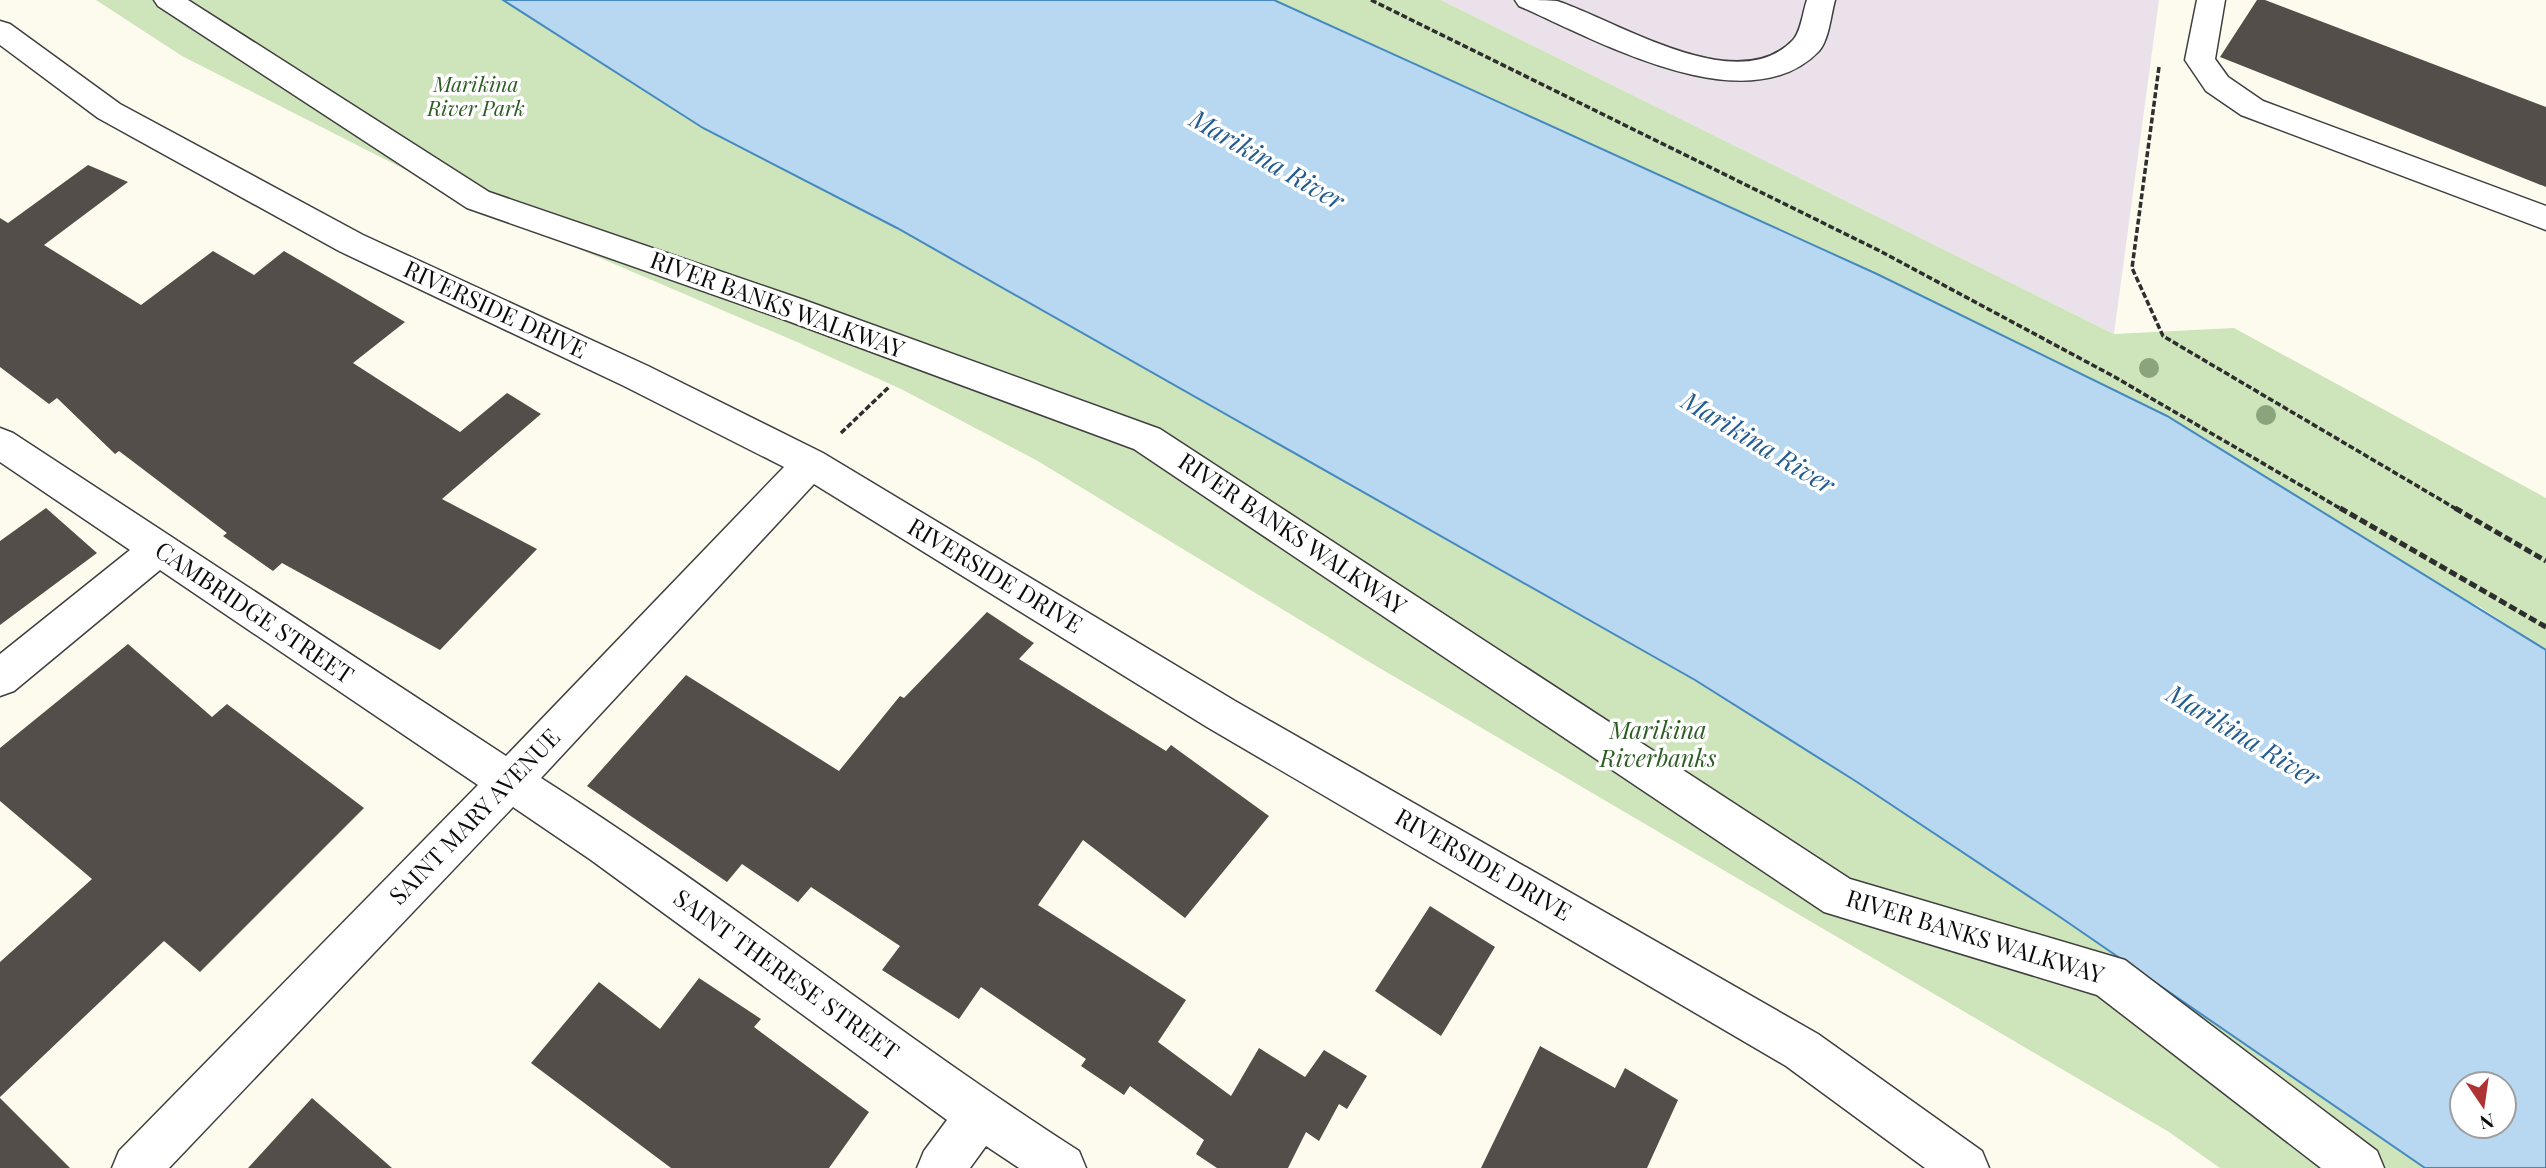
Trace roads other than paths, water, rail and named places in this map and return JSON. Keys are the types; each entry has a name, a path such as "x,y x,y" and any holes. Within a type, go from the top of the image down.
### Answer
{"street":[{"name":"RIVER BANKS WALKWAY","path":"167,0 478,200 921,356 1147,439 1839,897 2109,976 2360,1168"},
{"path":"1529,0 1676,59 1734,73 1772,68 1808,44 1821,0"},
{"path":"2211,0 2200,60 2217,84 2252,108 2546,218"},
{"name":"RIVERSIDE DRIVE","path":"0,31 109,111 351,243 636,376 810,463 1222,714 1802,1050 1965,1168"},
{"name":"CAMBRIDGE STREET","path":"0,443 450,744 510,780"},
{"name":"SAINT MARY AVENUE","path":"136,1168 510,780 810,463"},
{"path":"0,678 158,549"},
{"name":"SAINT THERESE STREET","path":"510,780 615,850 979,1116 1062,1168"},
{"path":"941,1168 979,1116"}],"water":[{"name":"Marikina River","path":"503,0 1274,0 1877,274 2167,416 2546,650 2546,1168 2425,1168 2060,917 1857,782 1695,680 897,228 703,128"}],"park label":[{"name":"Marikina River Park","path":"476,97"},
{"name":"Marikina Riverbanks","path":"1658,745"}]}
